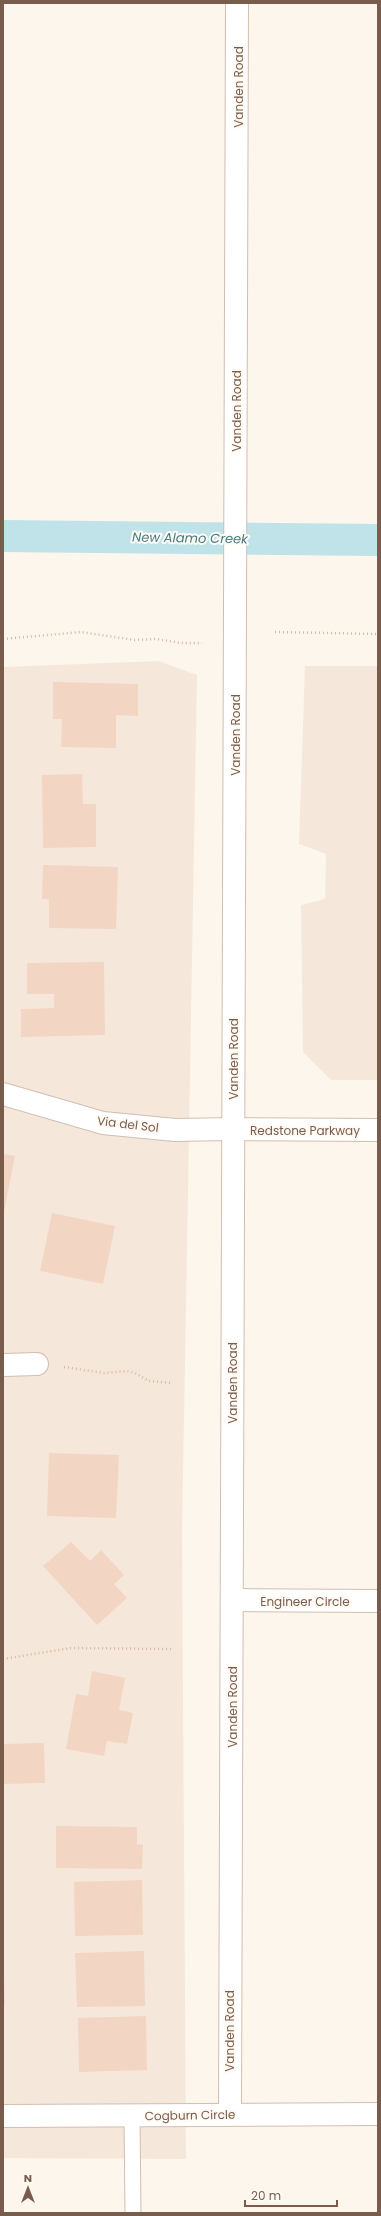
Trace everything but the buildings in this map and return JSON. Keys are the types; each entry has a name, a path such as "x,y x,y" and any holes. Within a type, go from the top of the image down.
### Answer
{"street":[{"name":"Vanden Road","path":"230,2114 233,1600 232,1129 236,599 237,3"},
{"name":"Via del Sol","path":"3,1094 103,1123 175,1130 232,1129"},
{"name":"Redstone Parkway","path":"232,1129 378,1130"},
{"path":"3,1365 37,1364"},
{"name":"Engineer Circle","path":"233,1600 378,1601"},
{"name":"Cogburn Circle","path":"3,2116 378,2114"}],"lane":[{"path":"132,2116 133,2213"}],"path":[{"path":"3,639 81,632 135,640 156,639 181,644 202,644"},
{"path":"275,632 378,634"},
{"path":"37,1364 104,1373 126,1371 135,1373 149,1381 172,1383"},
{"path":"3,1659 71,1648 174,1649"}],"shaded area":[{"path":"159,661 197,675 182,1534 186,2159 3,2158 3,667"},
{"path":"305,666 378,666 378,1080 331,1080 303,1052 301,905 325,899 326,854 299,844"}],"waterway":[{"name":"New Alamo Creek","path":"3,536 378,540"}]}
